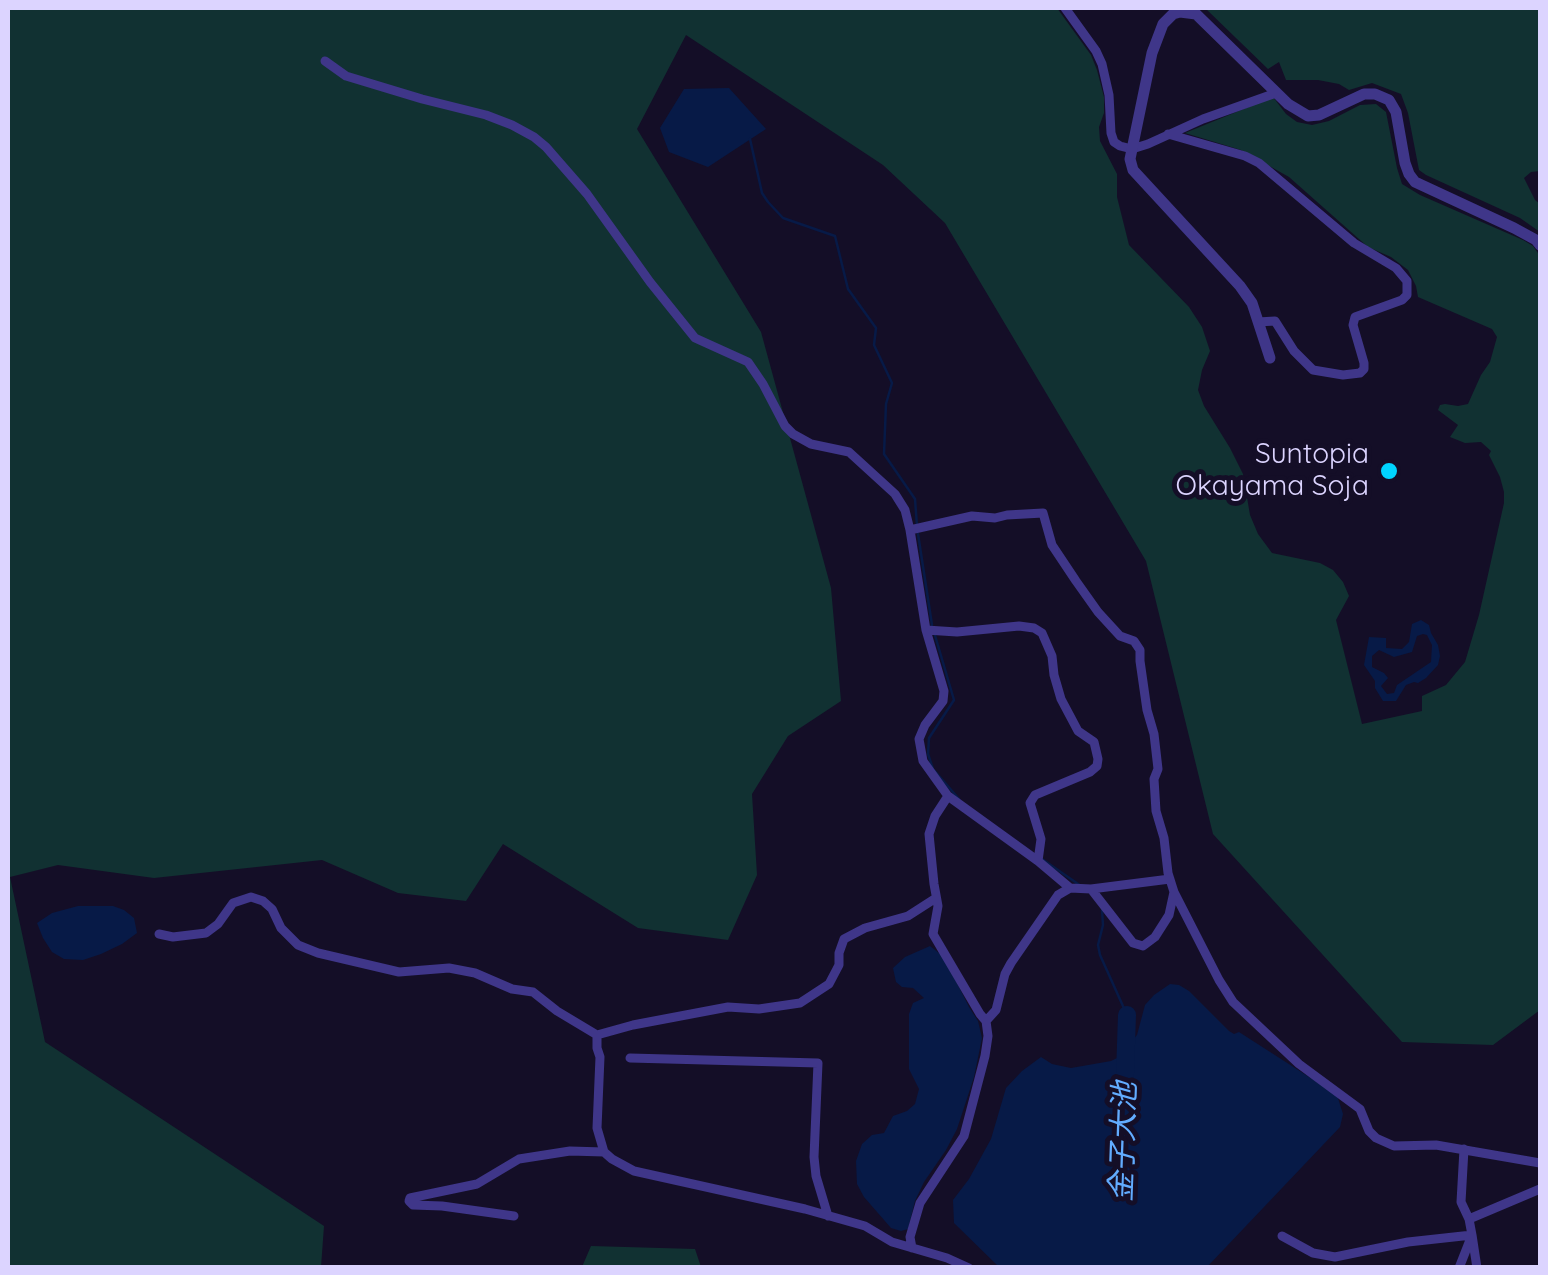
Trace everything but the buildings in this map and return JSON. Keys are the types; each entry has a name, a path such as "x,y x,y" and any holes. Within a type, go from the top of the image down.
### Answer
{"street":[{"path":"1066,8 1102,64 1110,95 1114,142 1120,146 1132,149 1148,144 1276,92"},
{"path":"1270,358 1252,303 1240,286 1132,170 1130,159 1152,52 1163,24 1172,14 1196,14 1294,109 1308,116 1319,115 1364,94 1389,100 1396,112 1405,163 1416,182 1514,228 1540,245"},
{"path":"325,62 346,76 486,115 512,125 546,147 587,194 695,338 748,362 785,426 794,434 810,444 849,452 895,494 905,510 910,530 926,630 944,691 943,700 919,739 923,761 948,796 1039,856 1070,888"},
{"path":"1168,134 1258,163 1354,243 1396,268 1408,281 1407,295 1402,300 1355,316 1353,325 1364,363 1360,373 1343,375 1313,370 1294,351 1275,322 1258,322"},
{"path":"910,530 972,516 1043,513 1052,545 1076,581 1120,636 1134,641 1140,650 1158,769 1154,779 1156,811 1170,879 1218,980 1233,1002 1299,1064 1360,1109 1376,1138 1394,1146 1436,1145 1540,1163"},
{"path":"926,630 956,632 1019,626 1034,628 1042,634 1052,656 1061,699 1078,732 1094,742 1098,759 1090,772 1035,795 1030,803 1042,839 1039,856"},
{"path":"912,1248 910,1237 920,1203 964,1136 988,1036 986,1021 933,934 938,906 929,834 948,796"},
{"path":"986,1021 996,1010 1006,974 1058,894 1070,888 1170,879"},
{"path":"1091,889 1133,943 1143,946 1169,915 1174,892"},
{"path":"159,934 173,937 206,933 233,903 251,897 272,909 289,937 305,948 399,972 449,968 474,973 512,989 533,992 597,1035 728,1007 758,1010 800,1003 829,984 839,965 844,939 865,928 908,916 936,898"},
{"path":"597,1035 598,1128 604,1152"},
{"path":"630,1058 818,1063 814,1157 828,1216"},
{"path":"1464,1149 1460,1202 1469,1219 1477,1268"},
{"path":"514,1216 413,1205 408,1200 477,1184 519,1159 570,1151 604,1152 634,1171 805,1208 865,1226 892,1242 969,1268"},
{"path":"1469,1219 1540,1189"},
{"path":"1282,1236 1312,1253 1344,1257 1408,1242 1472,1235"},
{"path":"1458,1268 1472,1235"},
{"path":"1312,1253 1316,1268"}],"green space":[{"path":"8,8 1057,8 1091,55 1097,70 1104,97 1100,141 1117,174 1117,197 1129,245 1189,307 1202,327 1210,351 1198,390 1243,474 1250,515 1258,534 1272,553 1320,563 1333,570 1349,596 1336,620 1362,724 1422,711 1422,696 1446,685 1465,662 1479,615 1504,492 1489,455 1491,451 1481,442 1465,443 1450,437 1458,425 1438,410 1445,404 1468,404 1490,362 1497,337 1492,329 1418,297 1408,270 1368,247 1289,177 1241,150 1185,133 1273,97 1297,122 1312,125 1360,105 1376,104 1386,112 1402,184 1523,240 1540,256 1540,1010 1493,1045 1402,1042 1213,834 1146,561 945,223 883,165 686,35 637,129 761,332 831,588 841,701 788,736 752,794 757,875 728,940 638,928 503,844 466,901 398,893 322,860 154,878 58,865 10,877 45,1042 324,1226 321,1267 8,1267"},
{"path":"1205,8 1540,8 1540,171 1524,178 1540,204 1540,232 1520,218 1419,170 1401,94 1372,83 1349,90 1318,80 1286,80 1279,62 1268,69"},
{"path":"591,1246 695,1249 701,1267 582,1267"}],"water":[{"path":"729,88 766,129 708,167 669,152 660,128 684,89"},
{"path":"1421,620 1429,625 1438,645 1438,665 1418,683 1406,685 1396,701 1383,701 1364,665 1369,637 1386,638 1386,648 1402,649 1409,642 1412,624","holes":["1427,635 1432,645 1431,662 1397,685 1394,693 1387,694 1381,686 1388,678 1372,667 1372,656 1379,650 1394,657 1412,652 1417,636"]},
{"path":"78,906 113,906 124,910 134,918 137,933 101,954 83,960 64,959 52,952 37,923 52,913"},
{"path":"930,946 944,957 978,1021 982,1038 957,1129 924,1182 908,1229 901,1231 891,1228 864,1197 857,1184 856,1161 862,1144 872,1135 884,1133 893,1116 915,1104 919,1089 909,1069 909,1014 913,1003 924,998 913,988 896,982 893,968 905,957"},
{"path":"1170,984 1189,991 1229,1031 1239,1032 1337,1095 1343,1114 1340,1127 1207,1267 999,1267 954,1223 953,1200 991,1139 1006,1088 1041,1057 1071,1068 1119,1057 1137,1035 1145,1005"}],"waterway":[{"path":"750,139 762,193 783,218 835,236 848,289 876,328 874,345 892,383 886,404 884,454 915,499 917,526"},
{"path":"918,534 932,625"},
{"path":"934,632 954,700 929,738 928,754 933,769 959,799"},
{"path":"1042,859 1081,886"},
{"path":"1102,910 1100,955 1127,1015"},
{"name":"金子大池","path":"1125,1074 1127,1015"}],"place":[{"name":"Suntopia Okayama Soja","path":"1389,471"}]}
